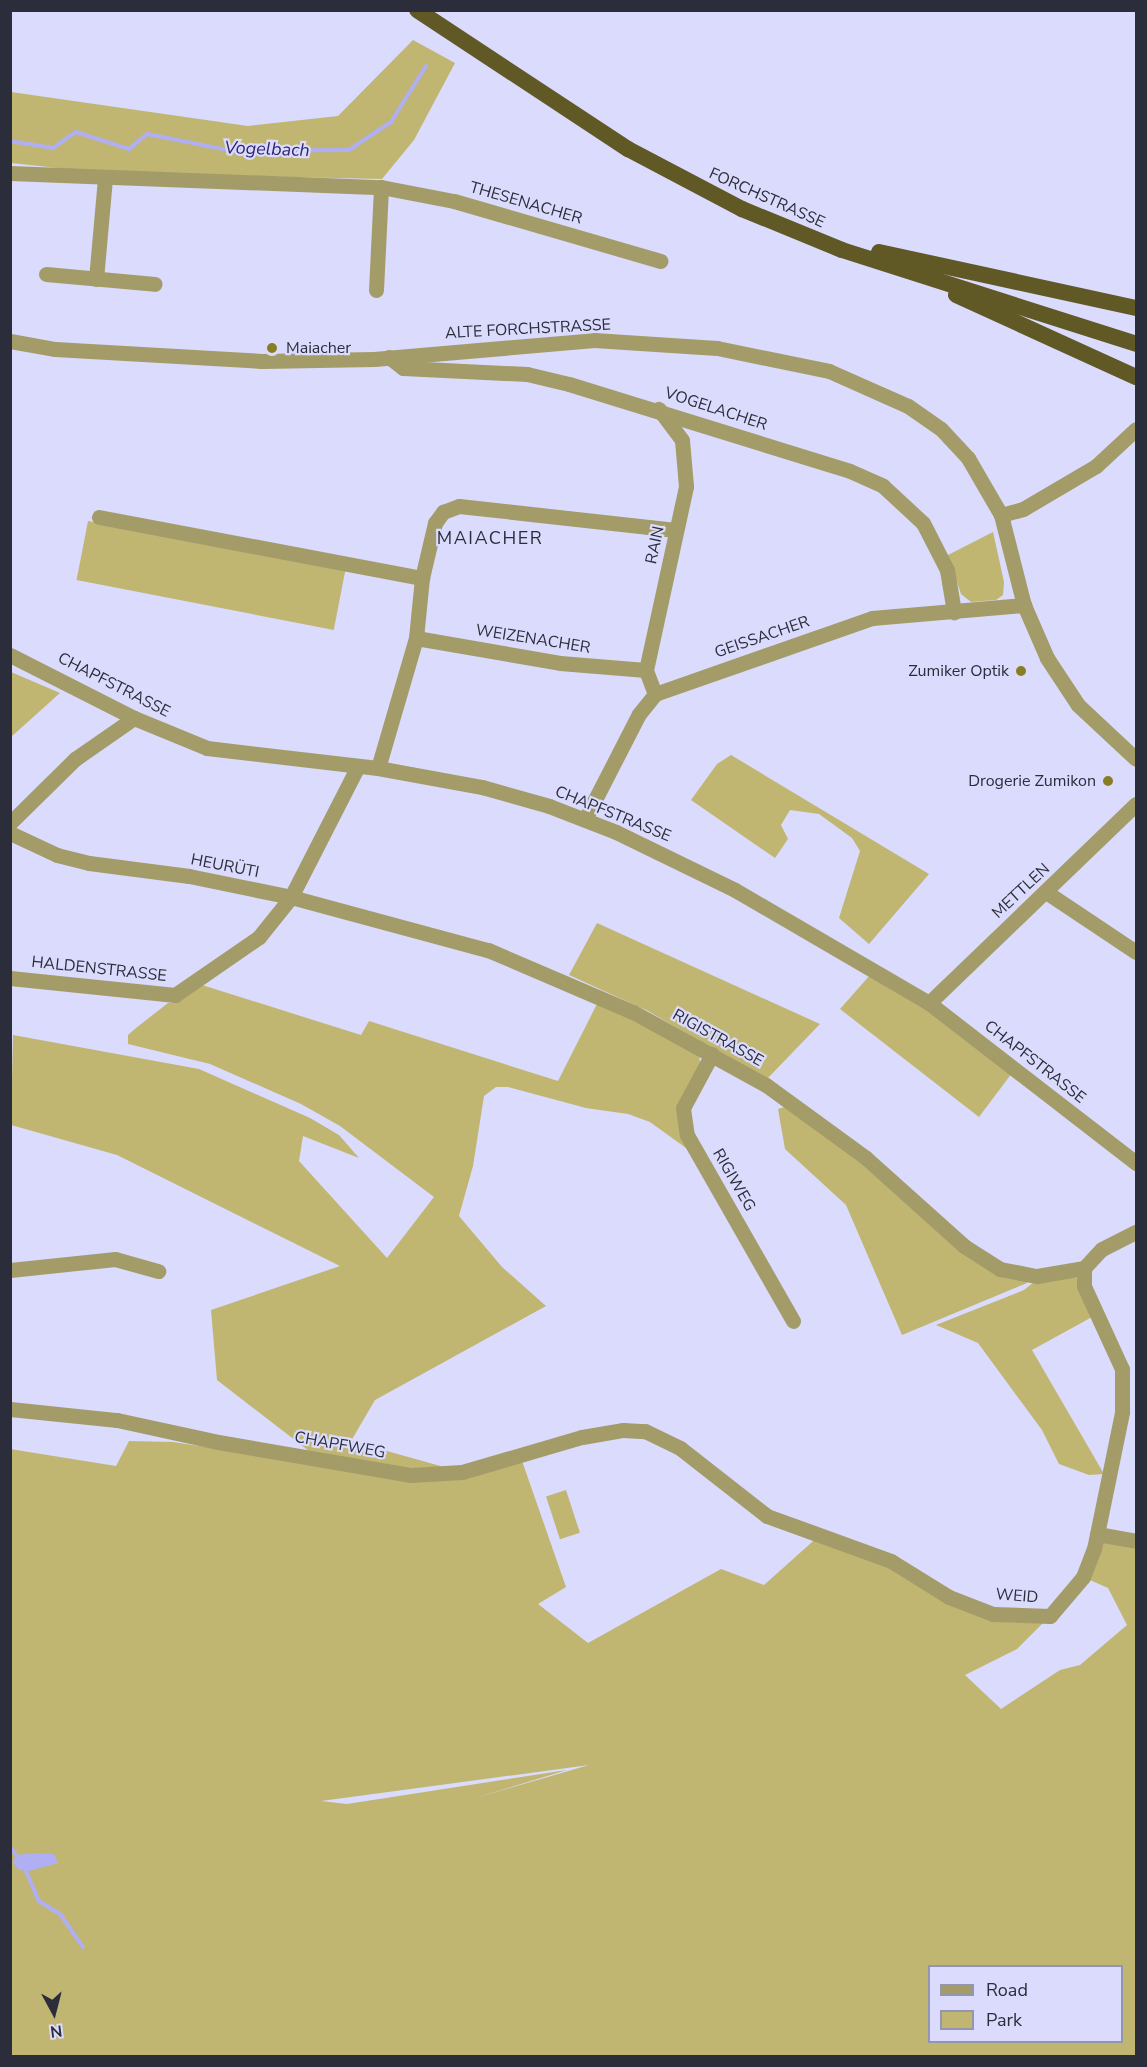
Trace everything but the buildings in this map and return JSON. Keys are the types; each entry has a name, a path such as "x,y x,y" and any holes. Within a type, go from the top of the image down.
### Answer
{"highway":[{"name":"FORCHSTRASSE","path":"417,10 607,135 686,181 767,220 900,269 1137,344"},
{"name":"FORCHSTRASSE","path":"434,10 608,125 692,174 767,210 869,250 1137,334"},
{"path":"869,250 1137,308"},
{"path":"900,269 1137,377"}],"street":[{"name":"THESENACHER","path":"10,173 381,188 454,201 660,261"},
{"path":"96,279 105,178"},
{"path":"376,290 381,188"},
{"path":"46,274 155,284"},
{"name":"ALTE FORCHSTRASSE","path":"10,341 55,349 262,361 389,357 594,340 717,348 830,371 908,406 941,429 979,474 1001,515 1024,605 1047,658 1068,692 1100,729 1137,759"},
{"name":"VOGELACHER","path":"389,357 403,368 527,374 659,409 850,471 883,486 918,517 936,545 952,590 954,612"},
{"name":"RAIN","path":"646,670 686,486 682,440 659,409"},
{"path":"1001,515 1023,510 1096,466 1137,429"},
{"path":"378,768 416,638 422,578 435,523 443,512 459,506 676,530"},
{"path":"99,517 422,578"},
{"name":"GEISSACHER","path":"655,694 873,618 1024,605"},
{"name":"WEIZENACHER","path":"416,638 560,663 646,670"},
{"name":"CHAPFSTRASSE","path":"10,655 134,718 207,748 378,768 482,787 585,819 735,891 929,1003 1137,1163"},
{"path":"585,819 639,714 655,694 646,670"},
{"path":"10,823 75,759 134,718"},
{"path":"291,897 358,766"},
{"name":"METTLEN","path":"929,1003 1137,804"},
{"name":"HEURÜTI","path":"10,833 57,855 89,863 189,876 291,897"},
{"path":"1046,892 1137,951"},
{"name":"HALDENSTRASSE","path":"10,978 175,995 259,937 291,897"},
{"name":"RIGISTRASSE","path":"291,897 488,950 633,1012 766,1085 866,1158 964,1246 1000,1269 1037,1276 1084,1268"},
{"name":"RIGIWEG","path":"712,1054 686,1100 685,1128 794,1321"},
{"path":"1084,1268 1102,1249 1137,1232"},
{"path":"10,1270 115,1259 158,1270"},
{"name":"WEID","path":"661,1437 767,1516 891,1561 949,1598 993,1614 1050,1616 1083,1577 1097,1534 1129,1369 1084,1286 1084,1268"},
{"name":"CHAPFWEG","path":"10,1409 117,1420 218,1442 411,1475 472,1470 582,1437 623,1430 661,1437"},
{"path":"1097,1534 1137,1541"}],"green space":[{"path":"413,40 455,63 414,140 382,179 104,173 11,163 11,92 248,126 338,116"},
{"path":"88,521 345,571 334,630 77,580"},
{"path":"993,532 1004,582 1003,595 996,600 971,602 961,594 948,555"},
{"path":"11,672 60,693 11,737"},
{"path":"731,755 929,874 869,944 839,918 860,851 852,838 819,814 790,810 781,825 788,839 775,858 691,800 717,764"},
{"path":"597,923 820,1024 766,1080 648,1011 569,975"},
{"path":"871,974 918,1002 1012,1073 979,1117 840,1009"},
{"path":"202,985 361,1035 369,1021 558,1081 599,1000 699,1054 700,1063 685,1091 686,1148 650,1122 628,1114 586,1108 508,1087 496,1087 484,1096 473,1166 459,1216 502,1267 546,1306 375,1400 351,1441 462,1472 521,1458 566,1587 538,1604 588,1643 721,1569 764,1585 821,1534 993,1614 1050,1616 1017,1649 965,1675 1001,1709 1060,1670 1080,1665 1127,1625 1108,1588 1083,1577 1097,1534 1136,1541 1136,2056 11,2056 10,1449 116,1466 129,1441 173,1442 327,1465 217,1380 211,1310 340,1266 117,1155 11,1125 13,1035 199,1069 310,1118 339,1135 359,1158 303,1136 299,1161 387,1258 434,1197 340,1126 301,1104 210,1064 128,1044 128,1035 168,1003 179,1002","holes":["589,1765 472,1799 567,1770 347,1804 321,1801"]},
{"path":"788,1106 847,1151 958,1248 1029,1278 1027,1283 902,1335 846,1205 785,1149 778,1109"},
{"path":"1072,1274 1079,1280 1092,1317 1032,1350 1104,1474 1089,1475 1059,1464 1042,1430 978,1343 936,1325 1024,1290 1034,1282"},
{"path":"566,1490 580,1533 560,1539 546,1496"}],"water":[{"path":"54,1854 58,1863 29,1871 19,1870 13,1863 16,1855"}],"waterway":[{"name":"Vogelbach","path":"10,141 53,148 76,132 129,149 147,134 233,151 349,150 391,122 426,66"},
{"path":"10,1847 16,1855"},
{"path":"26,1871 39,1901 60,1914 83,1947"}],"place":[{"name":"Maiacher","path":"272,348"},
{"name":"Zumiker Optik","path":"1021,671"},
{"name":"Drogerie Zumikon","path":"1108,781"}],"district":[{"name":"MAIACHER","path":"490,538"}]}
